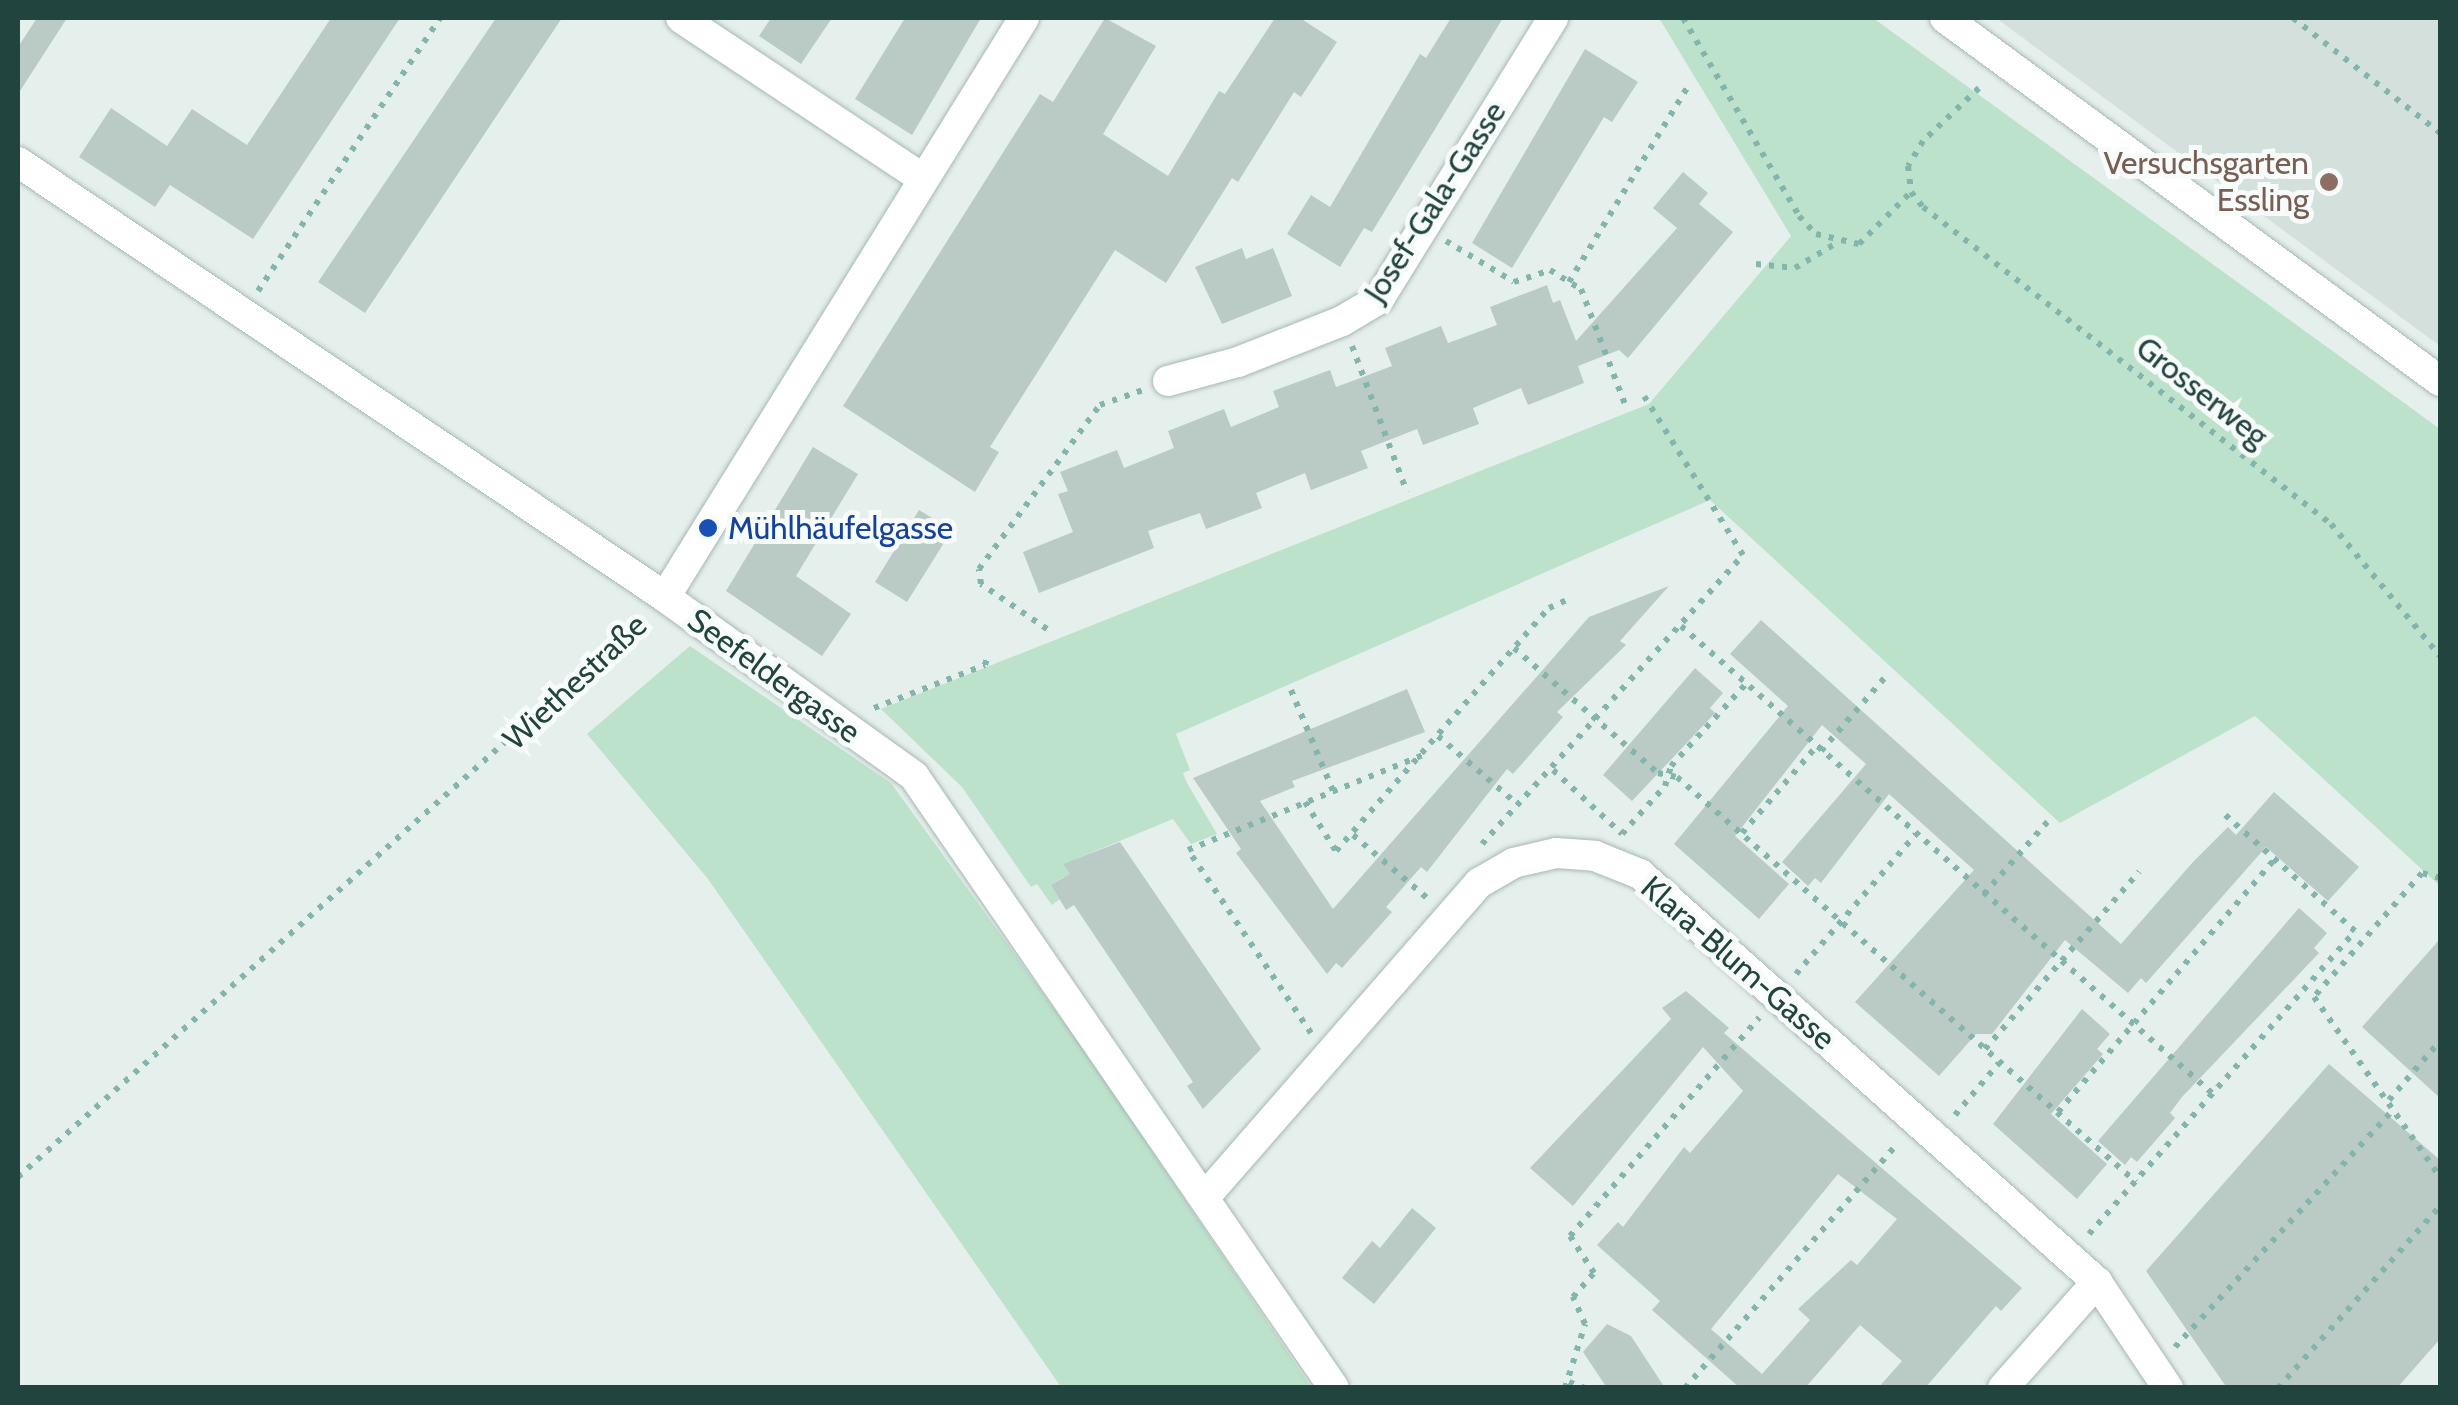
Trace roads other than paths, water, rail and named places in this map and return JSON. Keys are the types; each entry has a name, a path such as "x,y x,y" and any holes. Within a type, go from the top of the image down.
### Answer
{"street":[{"path":"680,18 923,179"},
{"name":"Wiethestraße","path":"665,597 1024,18"},
{"name":"Josef-Gala-Gasse","path":"1168,381 1342,321 1379,299 1553,18"},
{"path":"1945,18 2440,381"},
{"name":"Seefeldergasse","path":"18,162 665,597 914,776 1334,1388"},
{"name":"Klara-Blum-Gasse","path":"1205,1197 1479,883 1514,862 1556,852 1595,856 1640,874 2097,1282 2168,1388"},
{"path":"2003,1388 2097,1282"}],"place":[{"name":"Versuchsgarten Essling","path":"2329,182"},
{"name":"Mühlhäufelgasse","path":"708,528"}]}
